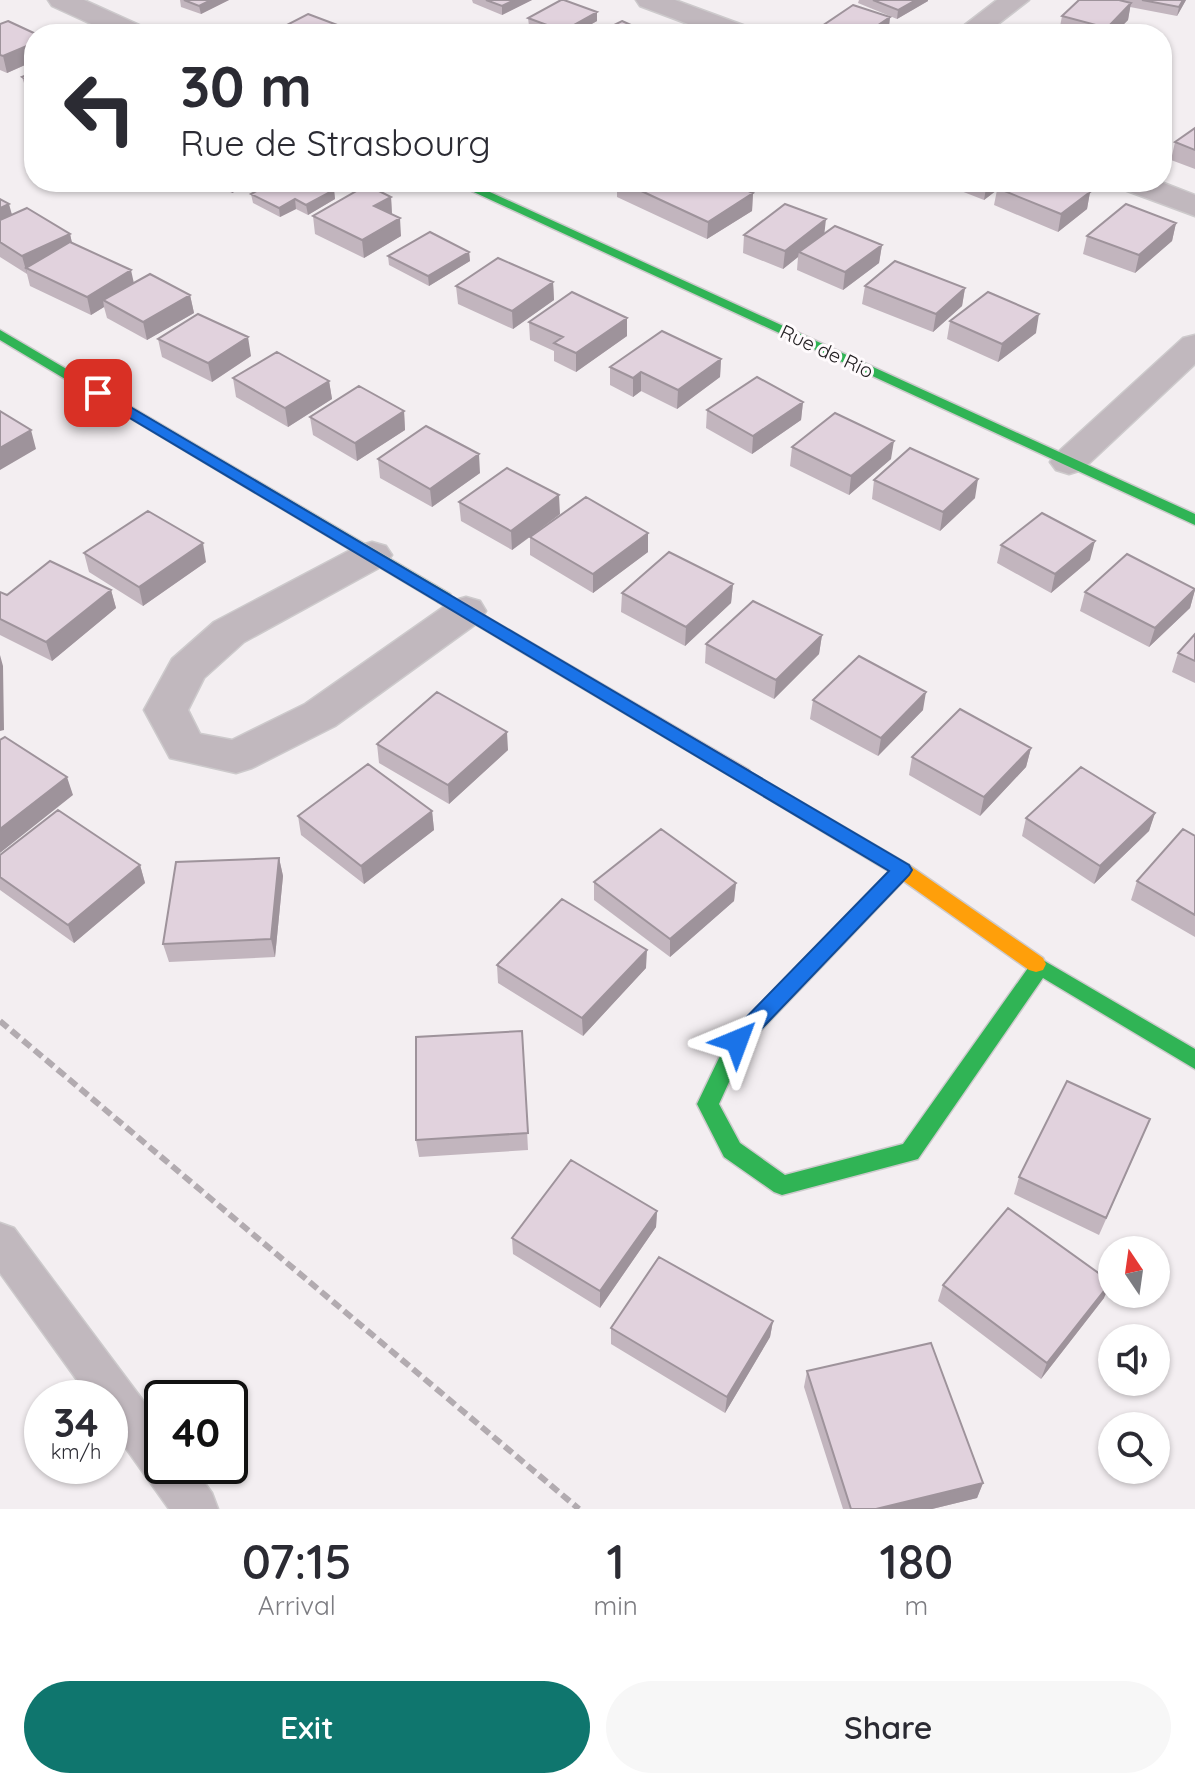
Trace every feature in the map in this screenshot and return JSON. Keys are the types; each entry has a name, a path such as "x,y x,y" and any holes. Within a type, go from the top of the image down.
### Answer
{"street":[{"path":"62,0 114,24"},
{"path":"650,0 714,24"},
{"path":"981,24 1015,0"},
{"name":"Rue de Rio","path":"480,192 1195,520"},
{"path":"1159,192 1195,206"},
{"path":"6,345 372,555 902,870 1040,967 1195,1060"},
{"path":"1069,462 1195,345"},
{"path":"372,555 229,632 187,669 166,710 185,747 236,757 320,715 466,611"},
{"path":"902,870 737,1041 708,1104 732,1150 782,1185 910,1152 1040,967"}],"lane":[{"path":"0,1241 144,1438"},
{"path":"178,1484 196,1509"}],"path":[{"path":"0,1021 579,1509"}],"building":[{"path":"184,0 211,0 199,6"},
{"path":"486,0 514,0 502,6"},
{"path":"561,0 597,12 576,24 544,24 528,18"},
{"path":"873,0 916,0 898,10"},
{"path":"1079,0 1131,3 1111,24 1092,24 1062,16"},
{"path":"1142,0 1183,0 1179,7"},
{"path":"853,5 890,17 880,24 825,24"},
{"path":"308,14 335,24 289,24"},
{"path":"8,21 24,28 24,47 0,55 0,24"},
{"path":"1195,128 1195,150 1175,142"},
{"path":"330,192 306,205 295,199 279,208 251,194"},
{"path":"355,192 381,192 391,197 374,206 400,218 362,240 313,216"},
{"path":"644,192 753,193 708,222"},
{"path":"1007,192 1090,192 1061,214"},
{"path":"0,199 9,204 0,208"},
{"path":"785,204 826,219 785,251 744,235"},
{"path":"1126,204 1176,223 1139,255 1087,236"},
{"path":"27,208 70,234 22,256 0,242 0,220"},
{"path":"835,226 882,245 845,272 799,252"},
{"path":"430,232 469,252 428,276 388,256"},
{"path":"70,242 131,270 87,297 26,268"},
{"path":"498,258 553,282 512,311 456,286"},
{"path":"895,261 965,288 936,314 865,286"},
{"path":"150,274 190,295 143,322 103,300"},
{"path":"572,292 627,318 576,353 554,343 563,337 529,322"},
{"path":"988,292 1039,314 1002,344 950,321"},
{"path":"198,314 248,337 208,363 158,339"},
{"path":"662,331 721,359 678,390 641,372 633,378 610,367"},
{"path":"277,352 329,381 285,408 233,378"},
{"path":"757,377 803,402 753,436 707,410"},
{"path":"359,386 404,411 355,443 310,417"},
{"path":"0,411 31,430 0,448"},
{"path":"835,413 894,441 851,476 792,447"},
{"path":"426,426 479,454 430,489 378,459"},
{"path":"910,448 978,479 943,512 874,480"},
{"path":"507,468 559,495 511,531 459,502"},
{"path":"586,497 648,533 593,574 530,537"},
{"path":"148,511 203,543 139,587 84,553"},
{"path":"1042,513 1095,541 1055,574 1001,545"},
{"path":"669,552 733,584 686,627 622,593"},
{"path":"1127,554 1195,589 1155,628 1085,592"},
{"path":"50,561 111,590 46,642 0,619 0,592 7,595"},
{"path":"753,601 822,635 776,680 706,644"},
{"path":"1195,634 1195,661 1178,653"},
{"path":"859,656 926,692 881,738 813,700"},
{"path":"437,692 507,732 448,785 377,744"},
{"path":"960,709 1031,748 984,797 912,757"},
{"path":"5,737 67,777 0,829 0,740"},
{"path":"368,764 432,811 361,866 298,816"},
{"path":"1081,767 1155,813 1100,866 1026,818"},
{"path":"58,810 140,865 68,925 0,877 0,855"},
{"path":"661,829 736,883 670,939 594,882"},
{"path":"1183,829 1195,836 1195,915 1137,881"},
{"path":"279,858 271,939 163,944 176,862"},
{"path":"562,899 647,950 582,1018 497,965"},
{"path":"522,1031 528,1133 416,1140 416,1037"},
{"path":"1067,1081 1150,1119 1106,1218 1019,1177"},
{"path":"571,1160 657,1211 600,1291 512,1238"},
{"path":"1008,1208 1098,1273 1098,1298 1047,1363 943,1285"},
{"path":"659,1257 773,1321 727,1397 611,1328"},
{"path":"931,1343 983,1483 876,1509 851,1509 807,1371"}],"traffic: fast":[{"path":"480,192 1195,520"},
{"path":"0,334 444,598"},
{"path":"902,870 737,1041 708,1104 732,1150 782,1185 910,1152 1040,967"},
{"path":"1036,964 1195,1060"}],"traffic: slow":[{"path":"743,775 902,870 1036,964"}],"traffic: jam":[{"path":"444,598 743,775"}],"route":[{"path":"98,393 902,870 737,1041"}]}
